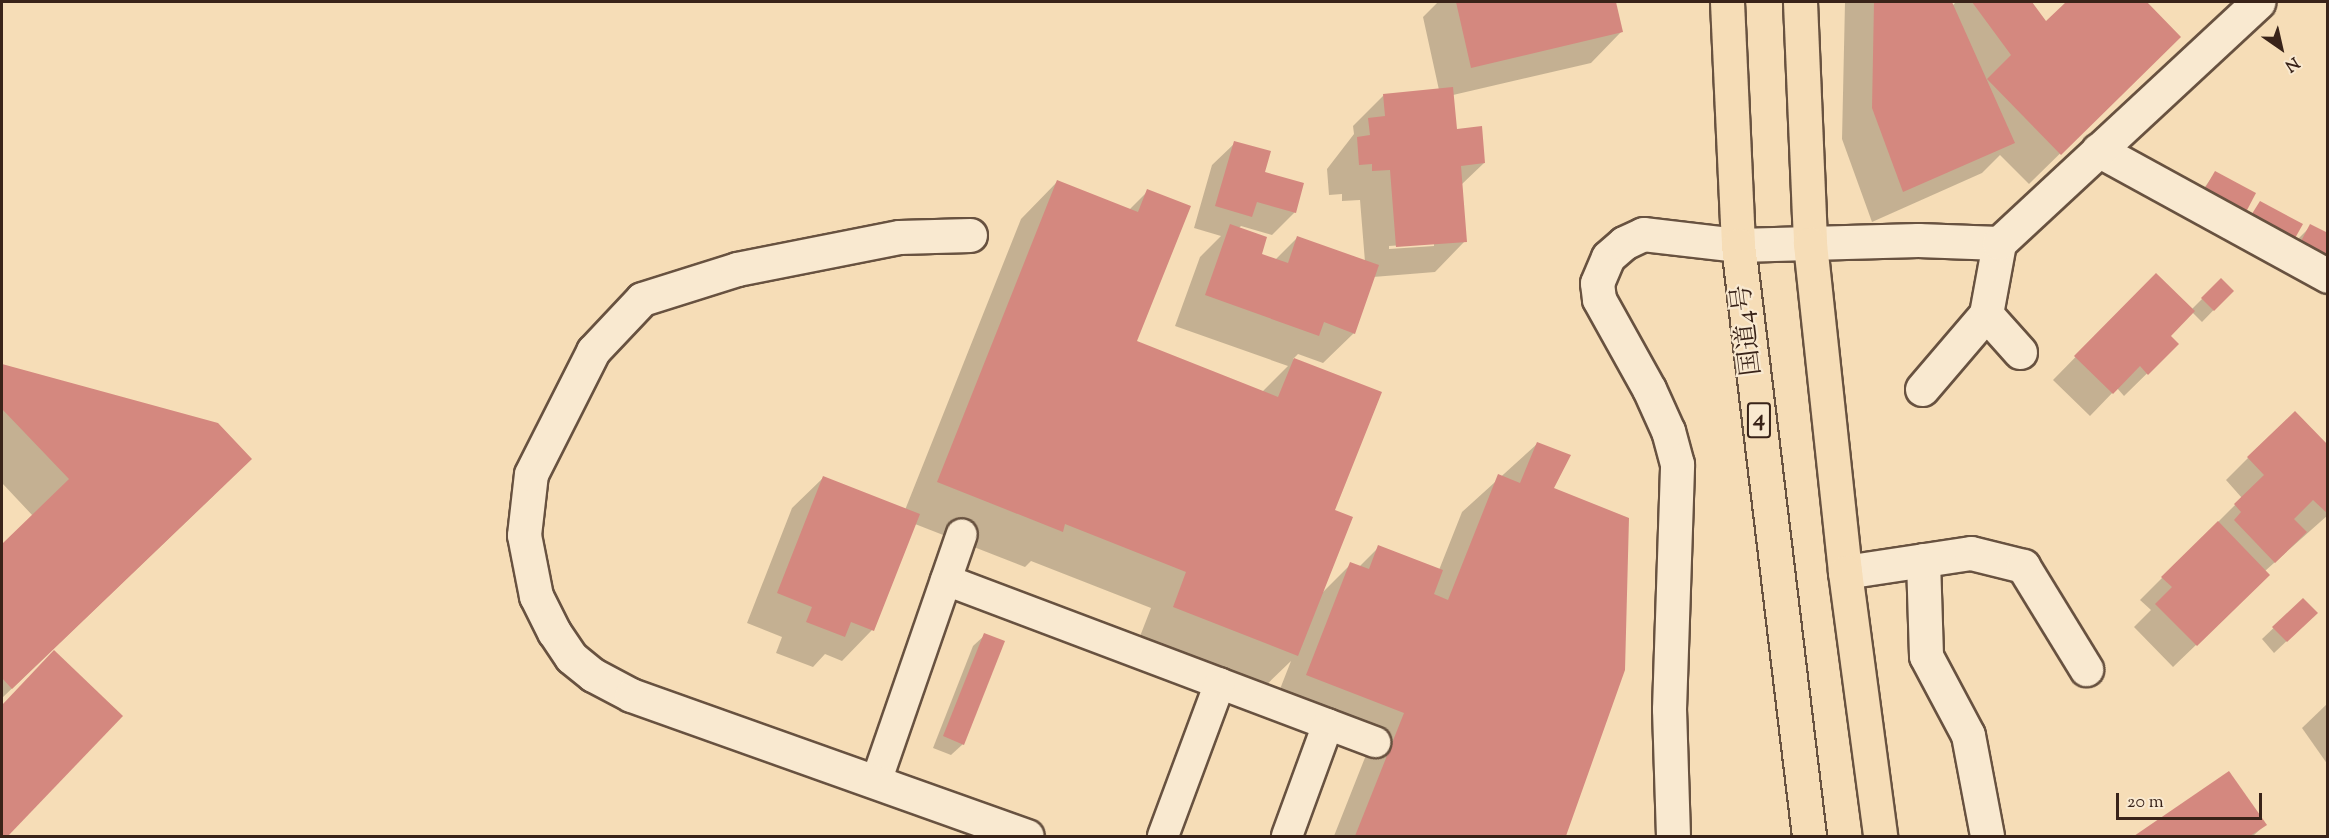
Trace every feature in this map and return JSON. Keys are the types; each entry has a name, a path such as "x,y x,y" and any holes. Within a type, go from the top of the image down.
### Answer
{"highway":[{"name":"国道4号","path":"1727,2 1738,245 1809,837"},
{"path":"1800,2 1810,244 1845,572 1880,837"}],"street":[{"path":"1922,389 1986,314 1999,243 2258,2"},
{"path":"2098,150 2328,276"},
{"path":"1673,837 1669,709 1677,464 1668,431 1649,389 1606,318 1598,283 1608,257 1624,243 1643,234 1738,245 1918,240 1999,243"},
{"path":"970,235 899,237 737,269 642,299 592,351 531,474 524,535 536,596 554,632 579,663 631,695 1027,837"},
{"path":"1986,314 2020,352"},
{"path":"1845,572 1971,552 2023,566 2086,669"},
{"path":"1923,560 1926,656 1968,735 1987,837"}],"lane":[{"path":"876,782 962,534"},
{"path":"946,580 1375,742"},
{"path":"1163,837 1220,683"},
{"path":"1287,837 1328,724"}],"building":[{"path":"1456,2 1616,2 1623,32 1471,68"},
{"path":"1874,2 1952,2 2015,143 1903,192 1872,108"},
{"path":"1972,2 2032,2 2046,21 2066,2 2147,2 2181,37 2061,155 1987,79 2011,55"},
{"path":"1453,87 1457,129 1482,126 1485,163 1461,166 1467,242 1396,247 1390,170 1372,171 1372,164 1359,165 1357,137 1370,135 1368,118 1385,116 1383,94"},
{"path":"1234,141 1271,151 1265,172 1304,183 1296,213 1257,202 1252,217 1215,206"},
{"path":"2215,171 2256,193 2246,212 2204,190"},
{"path":"1057,180 1138,212 1147,189 1191,206 1137,341 1278,397 1294,358 1382,392 1335,510 1353,517 1298,656 1173,607 1186,572 1065,524 1063,532 937,482"},
{"path":"2260,201 2303,224 2294,240 2250,217"},
{"path":"1230,224 1267,237 1262,254 1288,263 1297,236 1379,265 1355,334 1324,322 1319,336 1205,295"},
{"path":"2310,224 2328,233 2328,258 2300,243"},
{"path":"2156,273 2195,311 2171,336 2179,344 2148,375 2140,366 2113,394 2074,356"},
{"path":"2221,278 2234,291 2214,311 2201,298"},
{"path":"2,364 218,423 252,459 12,689 2,678 2,544 69,479 2,409"},
{"path":"2295,411 2328,445 2328,514 2313,500 2294,519 2307,532 2275,563 2234,520 2241,512 2234,504 2264,475 2247,457"},
{"path":"1537,442 1571,455 1554,488 1629,518 1625,670 1566,836 1355,836 1404,713 1306,675 1350,562 1369,569 1378,545 1443,570 1434,594 1448,600 1498,474 1520,483"},
{"path":"823,476 920,514 874,631 851,622 845,637 806,622 812,607 777,593"},
{"path":"2218,521 2270,575 2197,646 2155,604 2172,587 2161,577"},
{"path":"2303,598 2318,613 2287,642 2272,627"},
{"path":"984,633 1005,641 964,745 943,736"},
{"path":"54,650 123,716 8,836 2,836 2,705"},
{"path":"2229,771 2267,825 2250,836 2134,836"}]}
